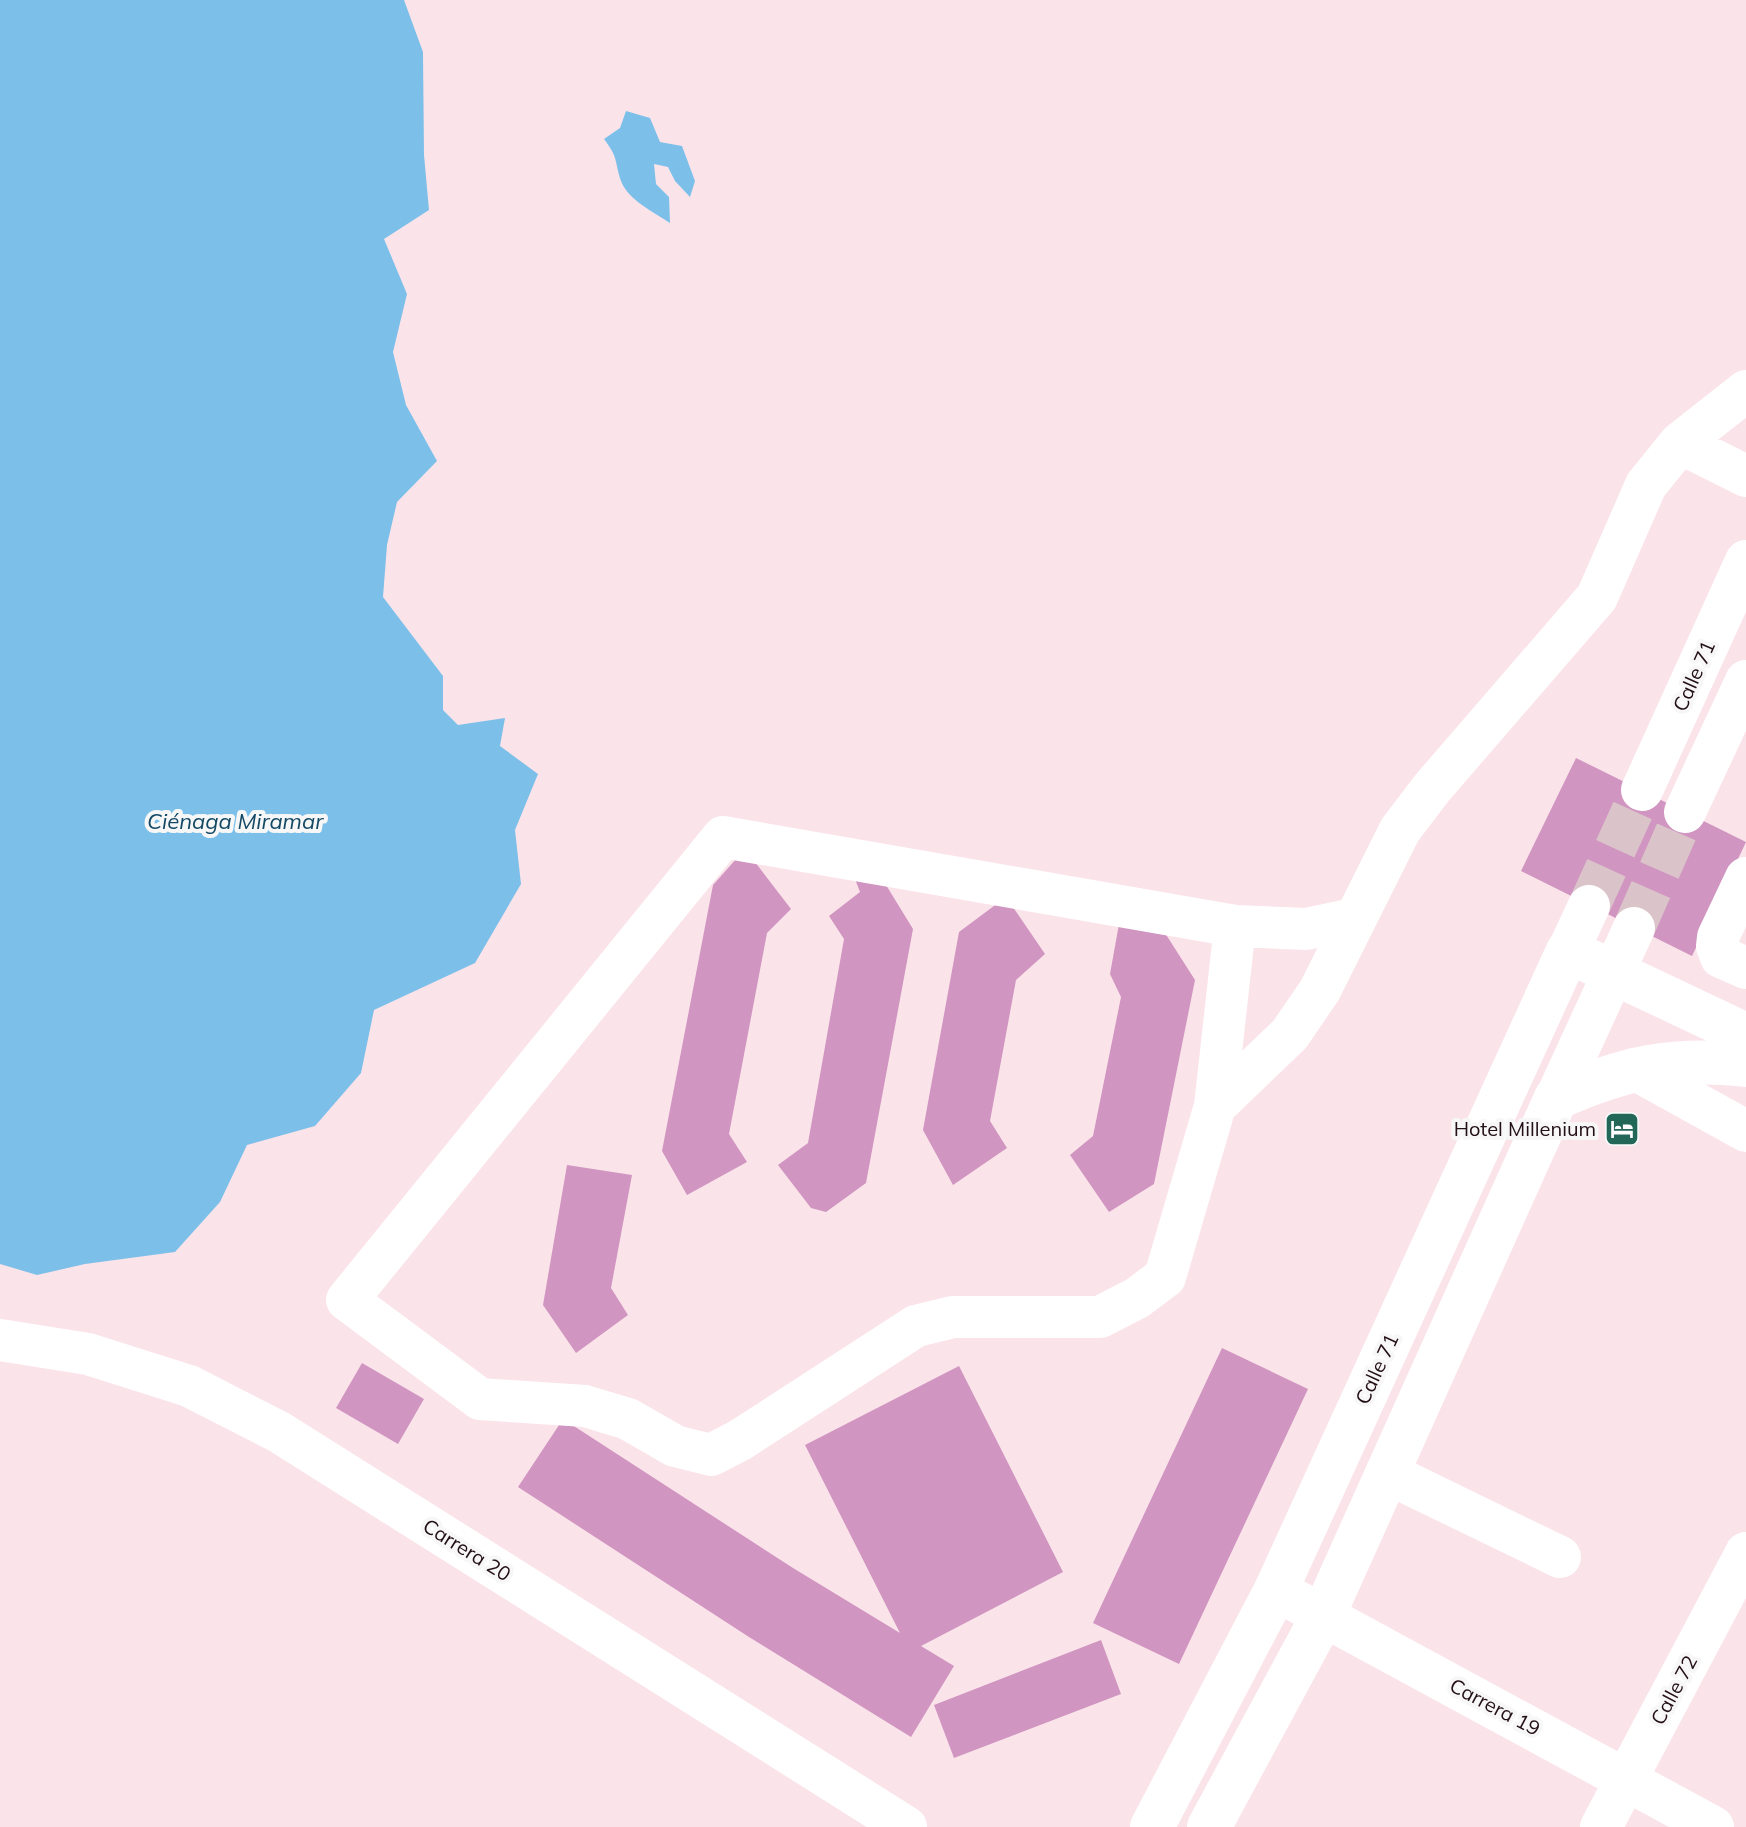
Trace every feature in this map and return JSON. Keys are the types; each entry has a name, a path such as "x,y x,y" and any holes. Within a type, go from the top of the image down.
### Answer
{"main road":[{"path":"1568,951 1746,1035"},
{"name":"Calle 71","path":"1152,1827 1276,1590 1568,951"},
{"path":"1209,1827 1324,1614 1556,1098 1634,1069 1681,1062 1746,1065"}],"street":[{"path":"1215,1106 1290,1034 1320,990 1400,830 1432,788 1597,597 1646,485 1667,455 1746,391"},
{"path":"1680,443 1746,476"},
{"name":"Calle 71","path":"1642,790 1746,561"},
{"path":"1685,812 1746,681"},
{"path":"1235,926 1215,1106 1165,1277 1137,1298 1100,1317 953,1317 916,1326 740,1440 711,1455 675,1446 628,1419 585,1406 480,1399 347,1300 723,837 1235,926 1306,929 1353,919"},
{"path":"1746,878 1718,937 1717,946 1721,957 1746,968"},
{"name":"Calle 71","path":"1568,951 1589,906"},
{"path":"1556,1098 1634,928"},
{"path":"1634,1069 1746,1131"},
{"name":"Carrera 20","path":"0,1340 88,1354 189,1386 279,1432 906,1827"},
{"path":"1387,1473 1560,1557"},
{"name":"Calle 72","path":"1601,1827 1746,1553"},
{"name":"Carrera 19","path":"1276,1590 1713,1827"}],"water":[{"name":"Ciénaga Miramar","path":"0,0 404,0 423,52 424,155 429,210 384,239 407,294 393,352 406,405 437,461 397,502 387,545 383,597 443,676 443,710 458,725 505,718 500,746 538,774 515,830 521,884 475,963 374,1010 361,1073 315,1126 247,1145 220,1202 175,1252 85,1264 37,1275 0,1264"},
{"path":"626,111 650,118 660,142 682,146 695,181 690,197 675,181 668,167 654,164 656,184 669,197 670,223 642,205 624,188 614,156 604,139 620,128"}],"building":[{"path":"1576,758 1746,842 1692,956 1521,871"},
{"path":"737,858 755,862 791,909 767,933 729,1134 747,1162 687,1195 662,1151 713,885"},
{"path":"875,867 913,929 866,1183 826,1212 811,1208 778,1165 808,1143 844,939 829,916 860,892 855,879"},
{"path":"1006,897 1045,954 1016,980 990,1121 1007,1148 953,1185 923,1130 959,932"},
{"path":"1119,924 1165,933 1195,980 1154,1184 1109,1212 1070,1155 1093,1136 1121,997 1110,974"},
{"path":"567,1165 632,1175 611,1288 628,1315 576,1353 543,1305"},
{"path":"1222,1348 1308,1389 1179,1664 1093,1623"},
{"path":"362,1363 424,1399 398,1444 336,1408"},
{"path":"959,1366 1063,1572 921,1646 954,1666 911,1737 749,1637 518,1487 563,1419 793,1568 900,1633 805,1445"},
{"path":"1101,1640 1121,1694 954,1758 934,1705"}],"tunnel":[{"path":"1589,906 1642,790"},
{"path":"1634,928 1685,812"}],"place":[{"name":"Hotel Millenium","path":"1622,1129"}]}
